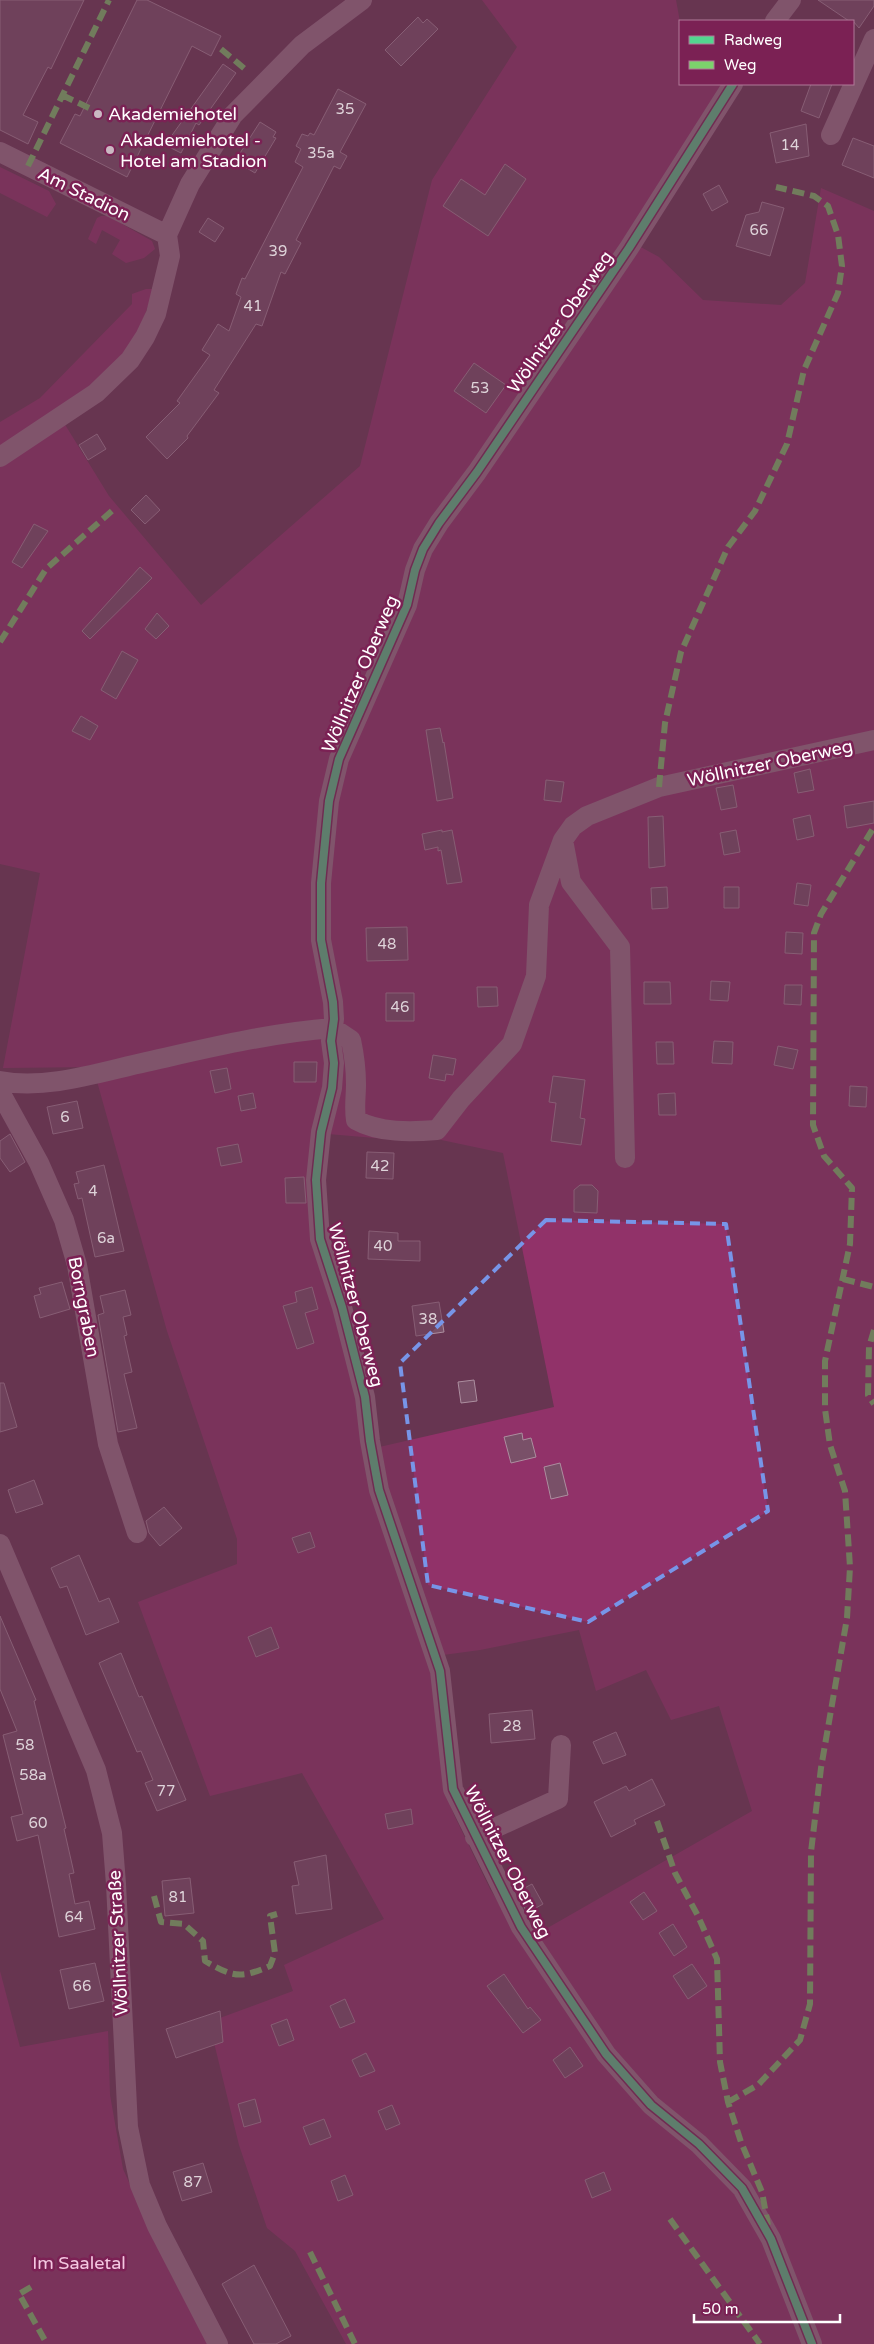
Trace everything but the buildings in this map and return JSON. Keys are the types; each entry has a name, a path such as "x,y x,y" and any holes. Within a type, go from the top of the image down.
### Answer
{"street":[{"path":"0,457 96,393 130,360 156,314 170,256 167,235 190,184 233,115 302,45 362,0"},
{"path":"776,20 790,0"},
{"path":"854,84 874,39"},
{"name":"Wöllnitzer Oberweg","path":"732,85 629,248 423,549 415,570 407,605 339,759 329,801 321,883 321,940 333,1002 331,1041 334,1063 332,1088 321,1132 316,1180 320,1239 342,1307 365,1396 370,1441 379,1490 440,1671 453,1788 475,1837 521,1927 606,2054 651,2104 699,2144 742,2188 770,2239 812,2344"},
{"path":"831,136 854,85"},
{"name":"Am Stadion","path":"0,152 167,235"},
{"name":"Wöllnitzer Oberweg","path":"333,1028 350,1040 355,1058 356,1084 354,1107 356,1120 365,1126 411,1132 437,1130 461,1100 512,1044 536,976 538,905 563,840 573,826 587,816 659,787 874,740"},
{"path":"563,840 570,882 620,947 621,1079 625,1158"},
{"path":"0,1081 20,1085 56,1081 240,1041 333,1028"},
{"name":"Borngraben","path":"0,1092 39,1163 64,1220 77,1265 108,1444 137,1533"},
{"name":"Wöllnitzer Straße","path":"0,1544 96,1770 112,1833 126,2110 140,2185 157,2226 218,2344"},
{"name":"Wöllnitzer Oberweg","path":"475,1837 558,1799 561,1745"}],"highlighted area":[{"path":"546,1220 726,1224 768,1511 588,1622 428,1585 400,1363"}],"green space":[{"path":"482,0 676,0 680,20 679,85 723,85 637,245 659,257 703,300 781,305 805,283 821,188 874,211 874,2344 346,2344 295,2251 267,2228 239,2145 209,2022 293,1991 284,1965 384,1919 302,1773 210,1796 138,1602 237,1564 237,1539 167,1331 93,1067 3,1068 40,873 0,864 0,465 64,423 109,496 201,605 360,466 432,180 517,47","holes":["316,1133 411,1141 432,1138 503,1153 554,1407 362,1451 359,1394 311,1169","579,1630 596,1691 646,1670 671,1720 719,1706 752,1811 523,1942 490,1889 454,1815 443,1785 436,1702 428,1657 480,1650"]},
{"path":"0,167 49,191 56,204 47,217 0,193"},
{"path":"108,216 152,241 155,249 144,258 126,263 112,254 120,240 102,230 96,244 88,239 97,218"},
{"path":"146,289 154,289 137,337 98,383 0,449 0,422 40,398 132,304 132,294"},
{"name":"Im Saaletal","path":"0,1971 20,2047 108,2031 110,2095 123,2169 169,2271 209,2344 0,2344"}],"marked path":[{"path":"28,166 109,0"},
{"path":"221,49 245,69"},
{"path":"62,95 89,108"},
{"path":"659,787 665,723 681,652 728,547 755,511 787,444 804,370 838,293 842,266 838,235 828,206 814,196 776,187"},
{"path":"0,642 46,569 113,510"},
{"path":"728,2102 758,2085 800,2040 810,2004 811,1852 821,1768 847,1618 850,1567 845,1491 830,1445 825,1409 825,1361 850,1244 852,1188 824,1156 813,1125 814,933 821,914 874,827"},
{"path":"843,1279 874,1287"},
{"path":"874,1330 869,1347 868,1395 874,1404"},
{"path":"657,1821 675,1873 698,1916 717,1959 720,2062 728,2102 741,2142 762,2192 768,2225"},
{"path":"154,1896 161,1922 184,1924 203,1941 205,1961 230,1973 251,1973 270,1966 275,1953 270,1916 277,1914"},
{"path":"670,2219 760,2344"},
{"path":"310,2252 355,2344"},
{"path":"31,2287 19,2294 47,2344"}],"cycle path":[{"path":"732,85 629,248 423,549 415,570 407,605 339,759 329,801 321,883 321,940 333,1002 334,1019 331,1041 334,1063 332,1088 321,1132 316,1180 320,1239 342,1307 365,1397 370,1441 379,1490 440,1671 453,1789 521,1927 606,2054 651,2105 699,2144 742,2188 771,2239 812,2344"}],"place":[{"name":"Akademiehotel","path":"98,114"},
{"name":"Akademiehotel - Hotel am Stadion","path":"110,150"}]}
